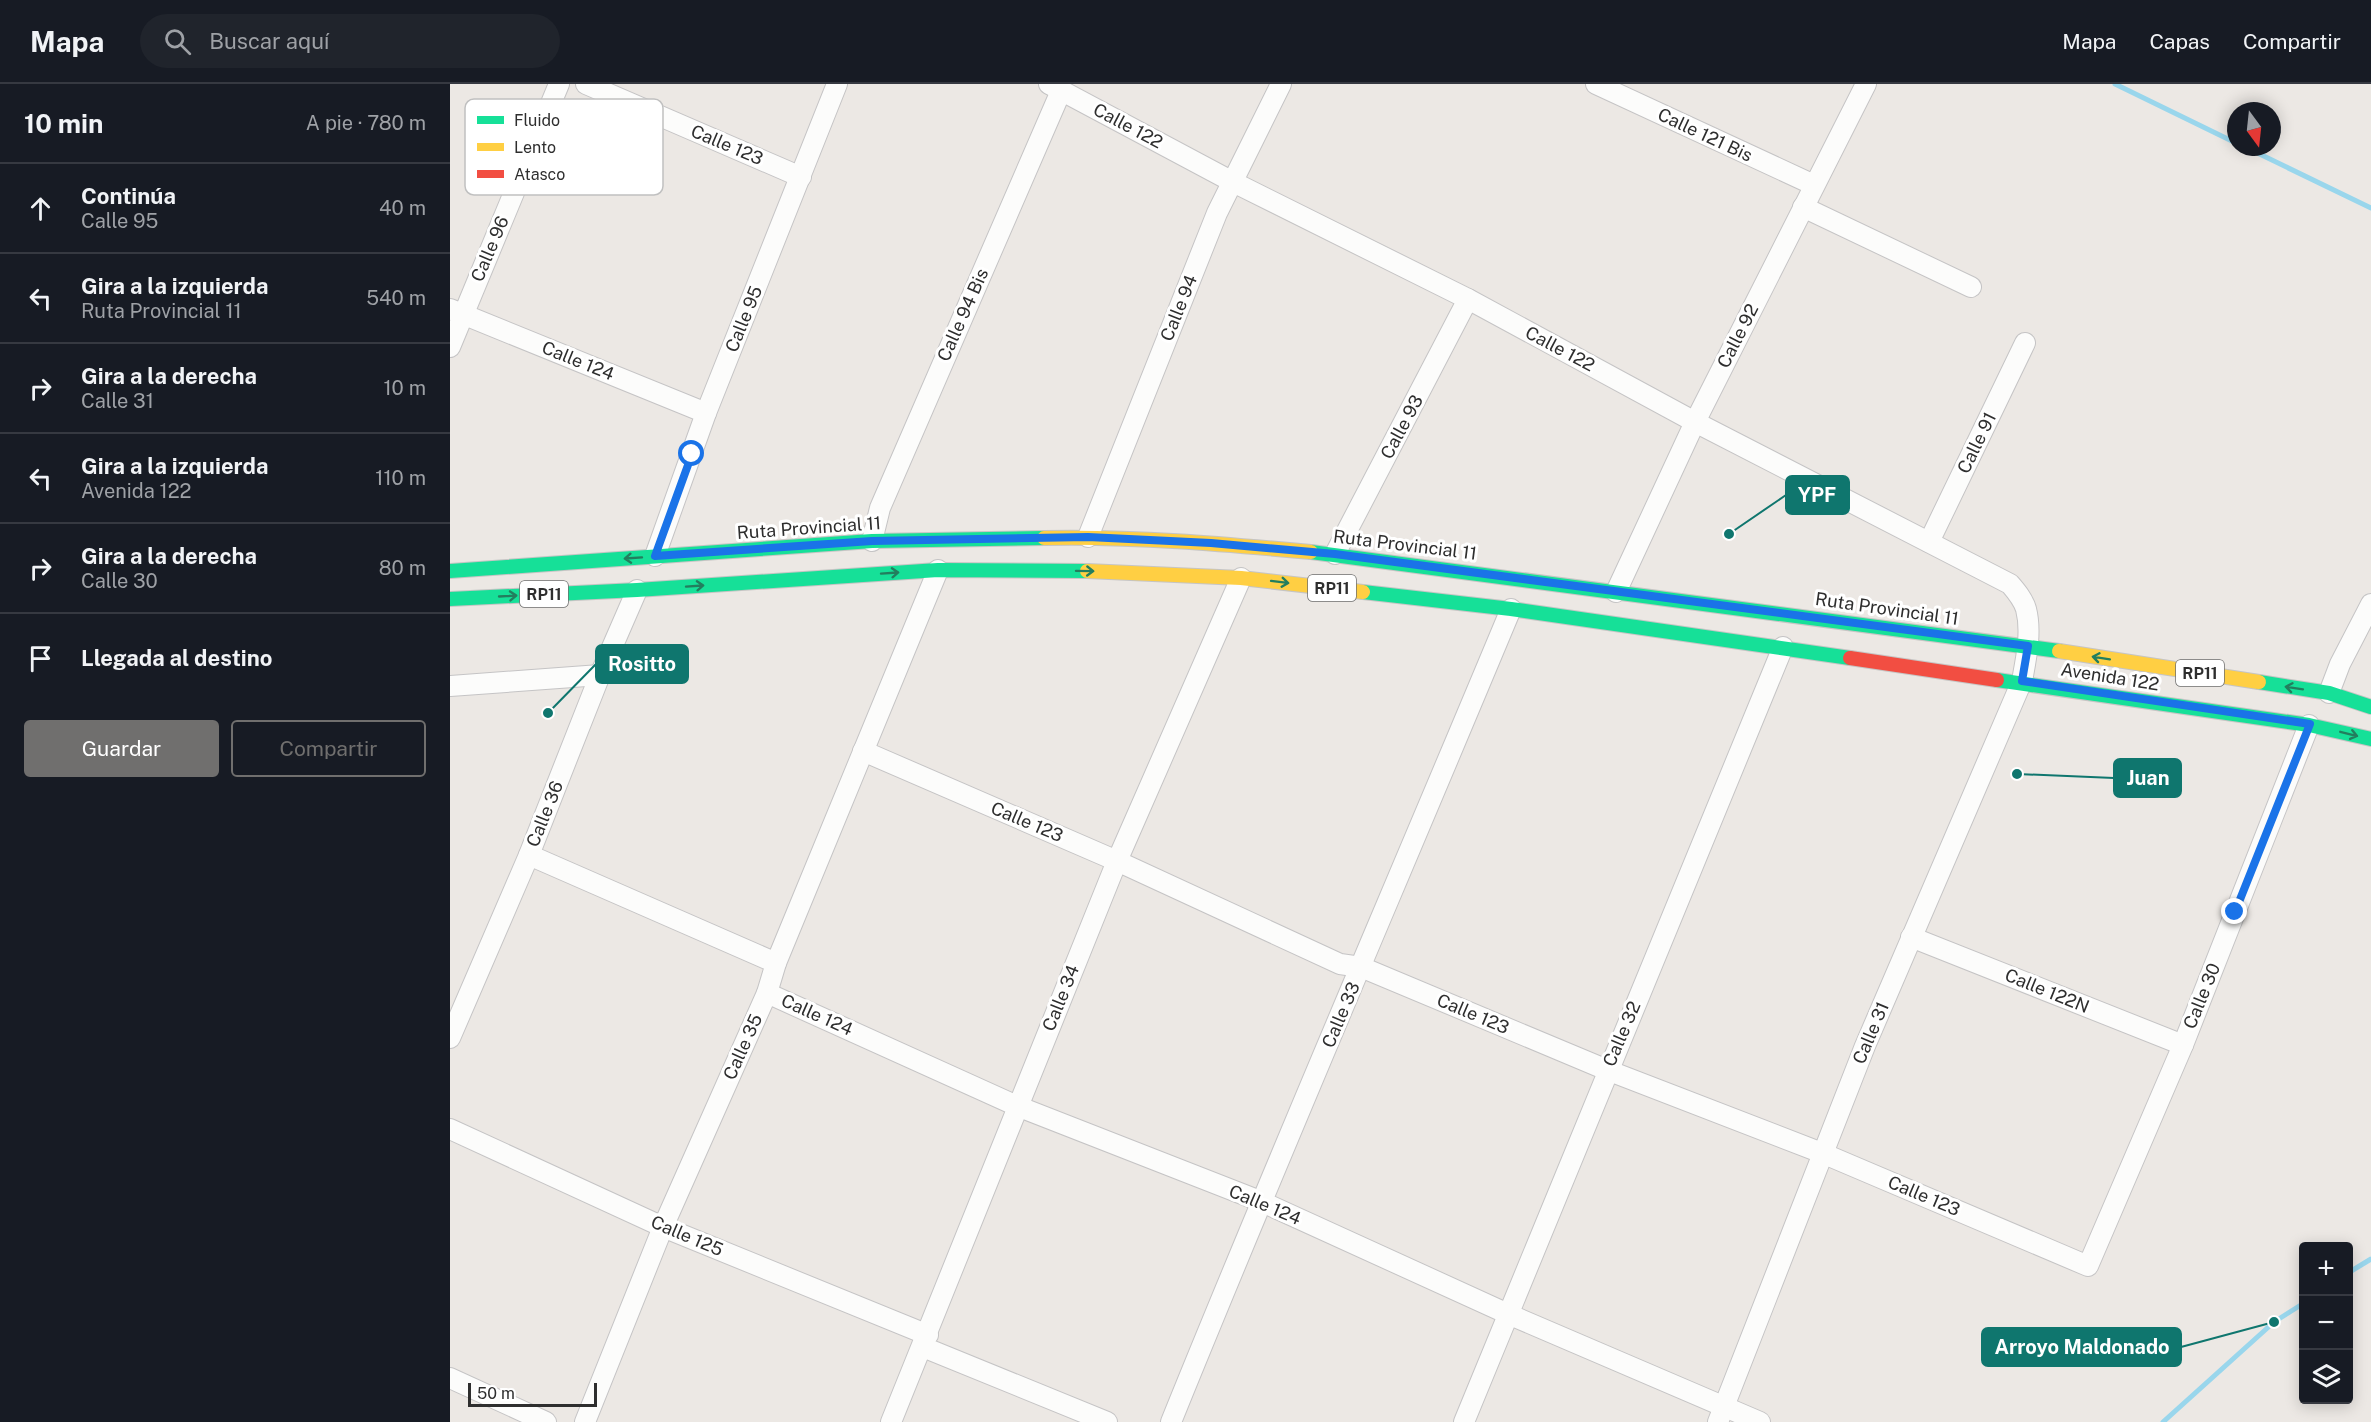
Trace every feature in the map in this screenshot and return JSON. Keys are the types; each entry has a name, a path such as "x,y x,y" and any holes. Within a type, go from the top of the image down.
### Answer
{"main road":[{"name":"Ruta Provincial 11","path":"450,570 872,541 1088,537 1211,543 1335,554 2028,646"},
{"name":"RP11","path":"450,599 637,590 938,570 1095,571 1241,578 1511,609 2022,681"},
{"name":"Avenida 122","path":"2028,646 2329,693 2371,706"},
{"name":"Avenida 122","path":"2022,681 2310,724 2371,739"}],"street":[{"name":"Calle 96","path":"552,99 559,84"},
{"name":"Calle 123","path":"586,84 621,99"},
{"name":"Calle 95","path":"655,556 706,413 837,84"},
{"name":"Calle 94","path":"1088,537 1231,181 1281,84"},
{"name":"Calle 121 Bis","path":"1596,84 1814,186"},
{"name":"Calle 92","path":"1616,591 1695,422 1866,84"},
{"name":"Calle 122","path":"1055,87 1231,181 1468,299 1695,422 2010,584 2026,609 2028,646"},
{"name":"Calle 94 Bis","path":"872,541 880,508 1055,87"},
{"name":"Calle 123","path":"663,117 801,177"},
{"name":"Calle 96","path":"450,347 456,312 509,195"},
{"path":"1803,207 1971,287"},
{"name":"Calle 93","path":"1335,554 1468,299"},
{"name":"Calle 124","path":"456,312 706,413"},
{"name":"Calle 91","path":"1929,542 2025,343"},
{"name":"Calle 35","path":"585,1422 663,1227 767,993 776,963 938,570"},
{"name":"Calle 34","path":"891,1422 1117,861 1241,578"},
{"name":"Calle 36","path":"450,1038 529,855 600,675 637,590"},
{"path":"2329,693 2340,664 2371,604"},
{"name":"Calle 33","path":"1171,1422 1260,1201 1511,609"},
{"name":"Calle 31","path":"1721,1414 1822,1153 1911,937 2022,681 2028,646"},
{"name":"Calle 32","path":"1464,1422 1783,647"},
{"path":"450,686 600,675"},
{"name":"Calle 30","path":"2088,1266 2183,1045 2310,724"},
{"name":"Calle 123","path":"863,751 1117,861 1340,964 1361,967 1607,1070 1822,1153 2088,1266"},
{"path":"529,855 776,963"},
{"name":"Calle 122N","path":"1911,937 2183,1045"},
{"name":"Calle 124","path":"767,993 1017,1106 1260,1201 1721,1414 1760,1422"},
{"name":"Calle 125","path":"450,1129 663,1227 1107,1422"},
{"path":"450,1378 546,1422"}],"waterway":[{"path":"2115,84 2227,139"},
{"path":"2264,156 2371,208"},
{"path":"2353,1270 2371,1259"},
{"path":"2163,1422 2274,1322 2299,1306"}],"traffic: fast":[{"path":"450,571 872,541 1044,538"},
{"path":"1311,552 2059,651"},
{"path":"450,599 637,590 938,570 1087,571"},
{"path":"1363,592 1511,609 1850,658"},
{"path":"1997,680 2309,725 2371,739"},
{"path":"2259,682 2329,693 2371,707"}],"traffic: slow":[{"path":"1044,538 1144,539 1311,552"},
{"path":"1087,571 1241,578 1363,592"},
{"path":"2059,651 2259,682"}],"traffic: jam":[{"path":"1850,658 1997,680"}],"place":[{"name":"YPF","path":"1729,534"},
{"name":"Rositto","path":"548,713"},
{"name":"Juan","path":"2017,774"},
{"name":"Arroyo Maldonado","path":"2274,1322"}],"route":[{"path":"692,454 655,556 872,541 1088,537 1211,543 1335,554 2028,646 2022,681 2310,724 2235,912"}]}
